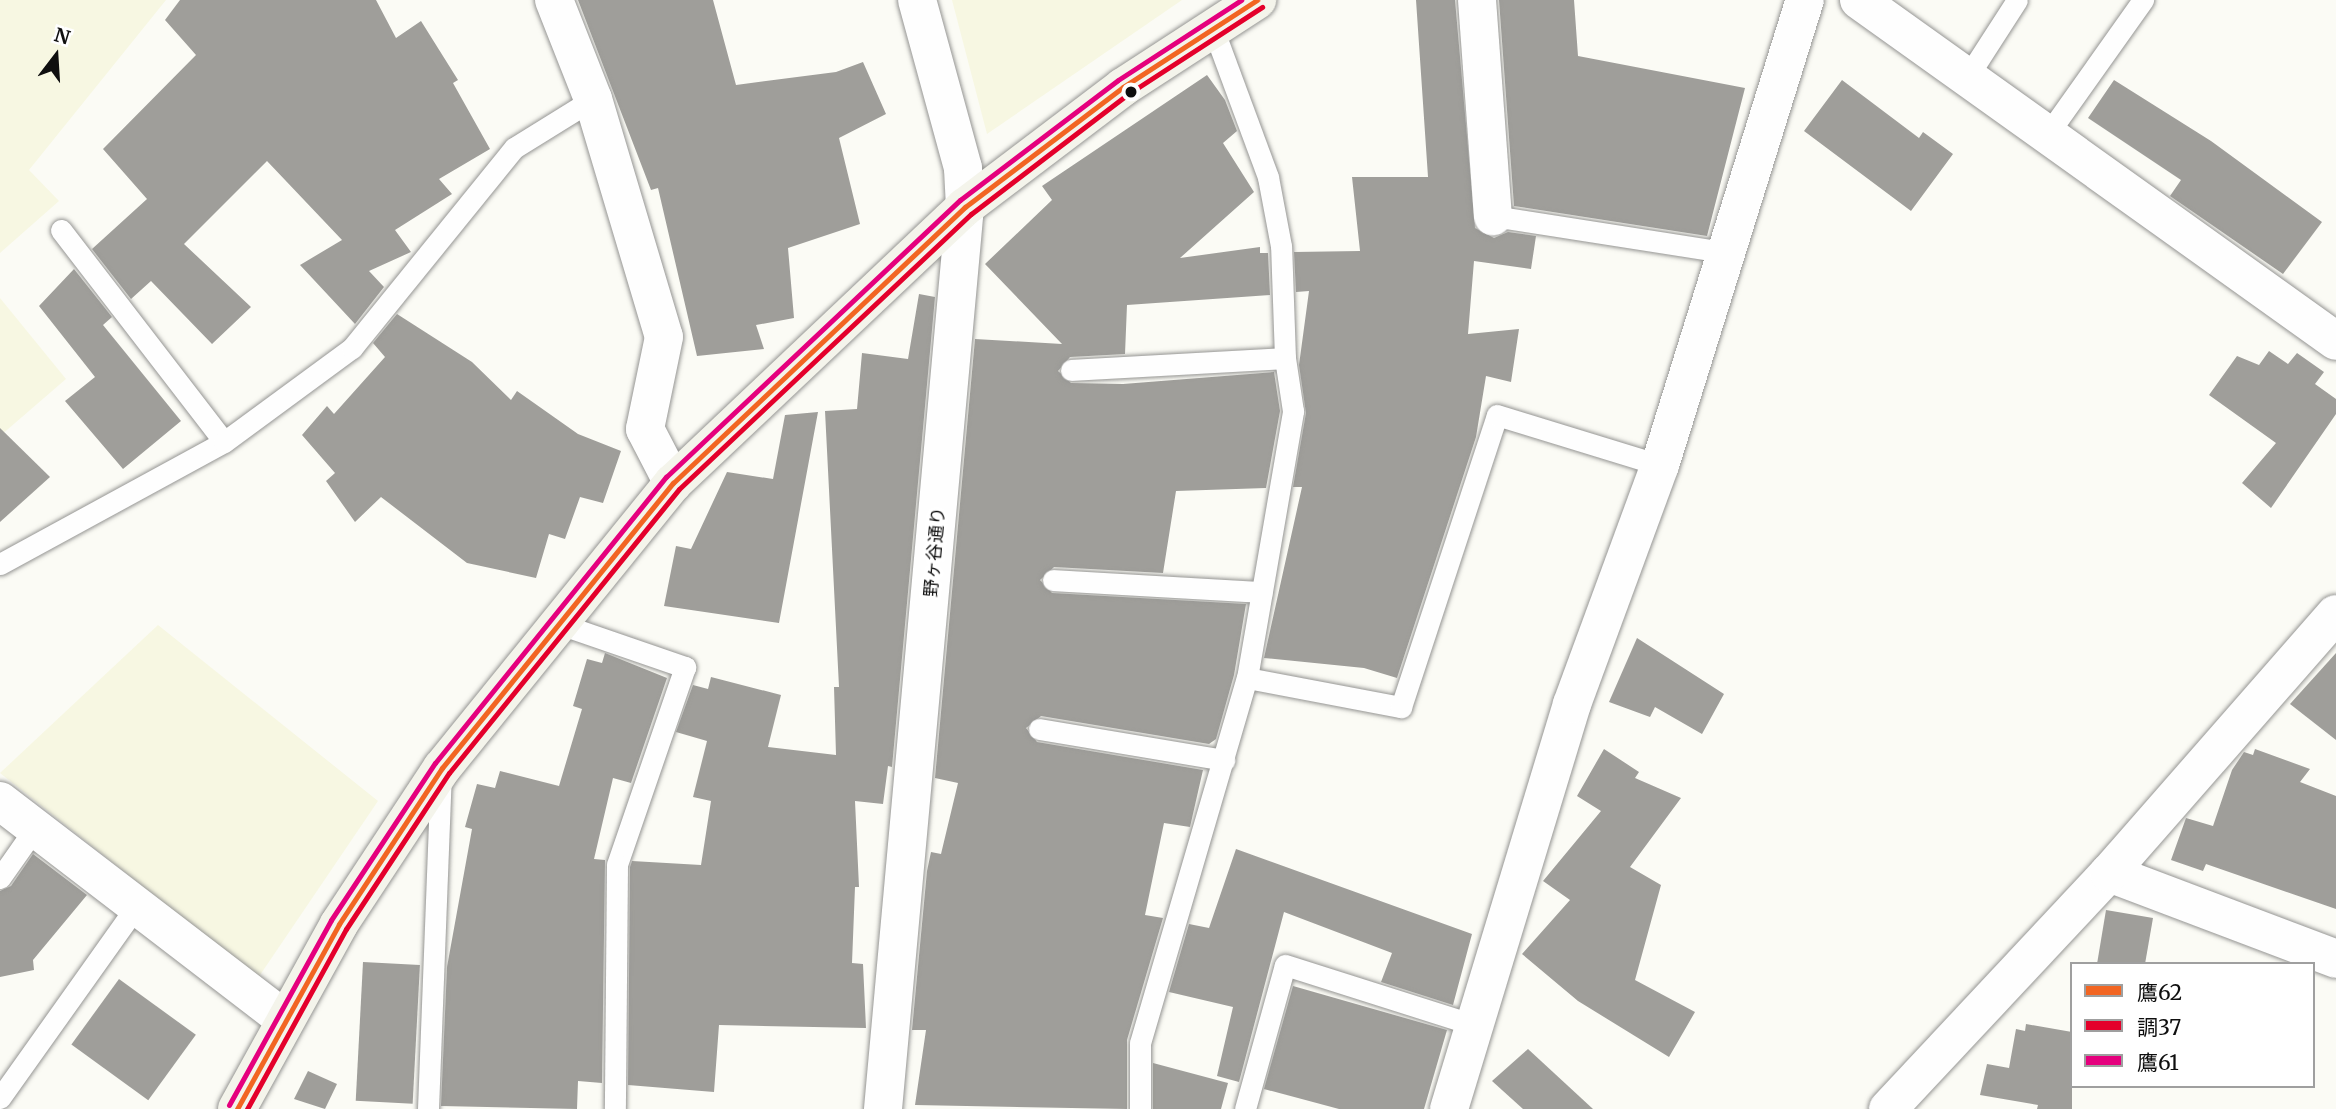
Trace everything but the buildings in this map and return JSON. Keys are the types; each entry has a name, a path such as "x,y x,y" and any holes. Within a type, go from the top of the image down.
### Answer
{"street":[{"path":"554,0 593,99 664,337 645,429 673,483"},
{"name":"野ヶ谷通り","path":"883,1109 965,207 963,168 916,0"},
{"path":"237,1109 284,1018 442,768 554,622 673,483 965,207 1212,26 1257,0"},
{"path":"1477,0 1493,216"},
{"path":"1449,1109 1572,704 1660,465 1805,0"},
{"path":"1859,0 2336,341"},
{"path":"1888,1109 2109,873 2336,614"},
{"path":"0,801 33,831 284,1018"},
{"path":"2109,873 2336,959"}],"lane":[{"path":"1968,76 2017,0"},
{"path":"2047,135 2143,0"},
{"path":"1140,1109 1140,1043 1247,678 1293,411 1285,358 1281,246 1268,177 1212,26"},
{"path":"0,564 224,442 352,348 514,148 593,99"},
{"path":"1493,216 1728,253"},
{"path":"61,230 224,442"},
{"path":"1071,370 1285,358"},
{"path":"1247,678 1401,708 1497,415 1660,465"},
{"path":"1054,580 1262,592"},
{"path":"554,622 685,667 617,865 615,1109"},
{"path":"1039,729 1224,760"},
{"path":"428,1109 442,768"},
{"path":"0,878 33,831"},
{"path":"0,1098 135,908"},
{"path":"1245,1109 1285,965 1474,1024"}],"green space":[{"path":"0,0 166,0 29,170 59,201 0,253"},
{"path":"952,0 1182,0 987,134"},
{"path":"0,298 66,379 0,436"},
{"path":"158,625 378,801 258,978 0,773"}],"transit line":[{"name":"鷹61","path":"229,1105 331,920 435,763 666,477 960,200 1118,80 1241,0"},
{"name":"鷹62","path":"237,1109 339,924 442,768 673,483 965,207 1123,87 1257,0"},
{"name":"調37","path":"247,1109 346,929 449,773 679,489 971,214 1128,94 1262,7"}]}
